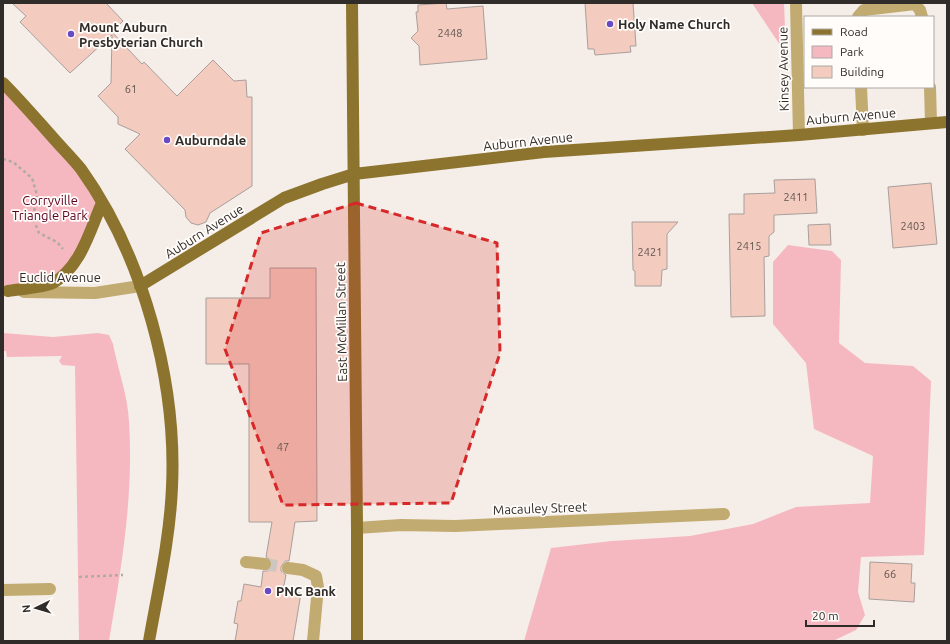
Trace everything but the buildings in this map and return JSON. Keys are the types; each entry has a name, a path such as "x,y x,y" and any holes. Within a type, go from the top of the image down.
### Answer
{"main road":[{"name":"East McMillan Street","path":"352,3 357,641"},
{"path":"3,83 81,168 102,203 128,254 140,286 161,356 169,407 172,459 170,511 150,641"},
{"name":"Auburn Avenue","path":"140,286 284,198 354,174 544,152 799,135 947,122"},
{"path":"5,290 52,283 66,273 76,261 102,203"}],"street":[{"name":"Kinsey Avenue","path":"796,3 799,135"},
{"path":"859,16 864,10 905,4 915,4 920,10 922,16"},
{"path":"860,88 862,130"},
{"path":"930,88 931,123"},
{"name":"Euclid Avenue","path":"5,290 95,293 140,286"},
{"name":"Macauley Street","path":"357,528 401,525 455,526 724,514"},
{"path":"246,562 265,564"},
{"path":"288,568 303,570 316,576 318,587 313,641"},
{"path":"3,590 50,589"}],"path":[{"path":"3,159 13,162 32,178 37,195 33,218 39,233 57,242 64,249"},
{"path":"79,577 123,576"}],"highlighted area":[{"path":"356,203 497,243 500,353 451,503 283,505 225,349 261,233"}],"green space":[{"path":"752,3 784,3 786,54"},
{"name":"Corryville Triangle Park","path":"3,83 102,203 88,236 52,283 3,290"},
{"path":"788,245 832,251 841,260 839,343 865,363 913,366 931,381 924,555 861,557 858,592 865,615 856,630 833,641 524,641 551,548 612,541 690,536 753,524 796,507 870,503 873,456 814,429 806,363 773,324 773,262"},
{"path":"3,333 53,337 98,333 109,335 113,344 127,402 130,477 118,587 109,641 79,641 75,366 62,365 59,361 62,356 7,357 6,351 3,351"}],"tunnel":[{"path":"265,564 288,568"}],"place":[{"name":"Holy Name Church","path":"610,24"},
{"name":"Mount Auburn Presbyterian Church","path":"71,34"},
{"name":"Auburndale","path":"167,140"},
{"name":"PNC Bank","path":"268,591"}]}
